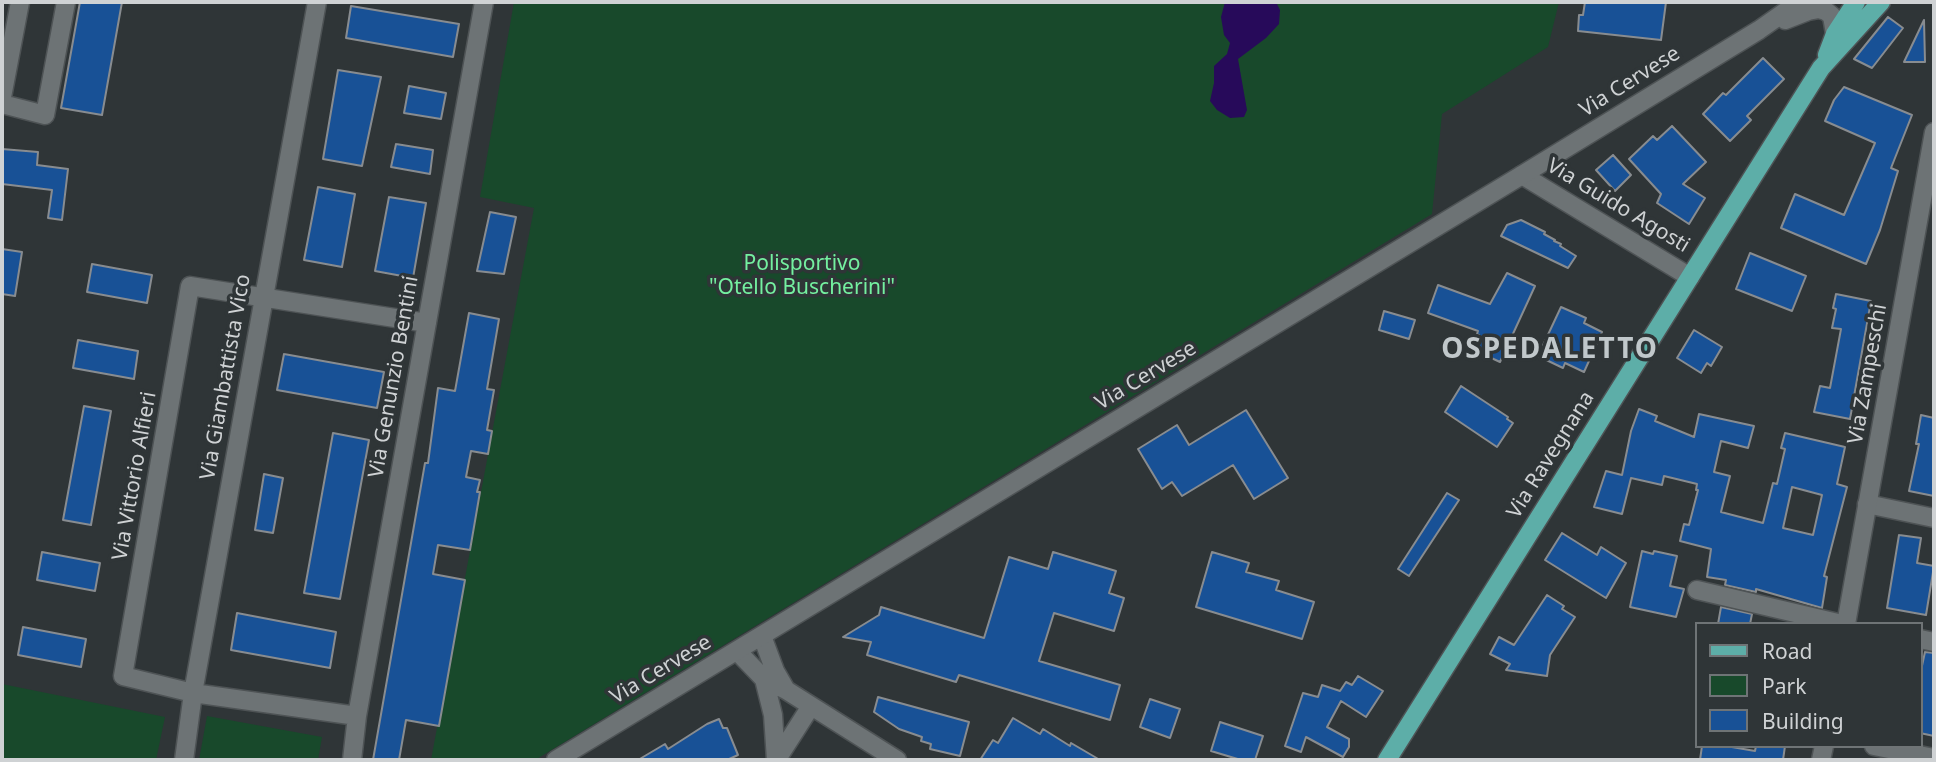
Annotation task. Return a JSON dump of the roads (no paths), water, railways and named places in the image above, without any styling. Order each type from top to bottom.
[{"type":"main road","name":"Via Ravegnana","points":[[1387,760],[1821,68],[1835,34],[1856,2]]},
{"type":"main road","name":"Via Ravegnana","points":[[1821,68],[1881,2]]},
{"type":"street","points":[[2,97],[20,2]]},
{"type":"street","points":[[2,104],[45,115],[66,2]]},
{"type":"street","name":"Via Giambattista Vico","points":[[184,760],[193,693],[317,2]]},
{"type":"street","name":"Via Genunzio Bentini","points":[[352,760],[357,716],[484,2]]},
{"type":"street","name":"Via Cervese","points":[[556,760],[1522,175],[1759,30],[1800,2]]},
{"type":"street","name":"Via Cervese","points":[[1759,30],[1819,9],[1832,16],[1835,34]]},
{"type":"street","name":"Via Zampeschi","points":[[1844,622],[1934,132]]},
{"type":"street","name":"Via Guido Agosti","points":[[1522,175],[1690,276]]},
{"type":"street","name":"Via Vittorio Alfieri","points":[[193,693],[123,676],[190,286],[264,298]]},
{"type":"street","points":[[264,298],[426,323]]},
{"type":"street","points":[[1867,504],[1934,518]]},
{"type":"street","points":[[1697,590],[1835,622]]},
{"type":"street","points":[[762,636],[775,671],[786,690]]},
{"type":"street","points":[[737,651],[764,679],[897,760]]},
{"type":"street","points":[[764,679],[773,715],[776,760]]},
{"type":"street","points":[[193,693],[357,716]]},
{"type":"street","points":[[776,760],[811,706]]},
{"type":"street","points":[[1884,748],[1934,758]]},
{"type":"district","name":"OSPEDALETTO","points":[[1550,350]]},
{"type":"park label","name":"Polisportivo \"Otello Buscherini\"","points":[[802,276]]}]
